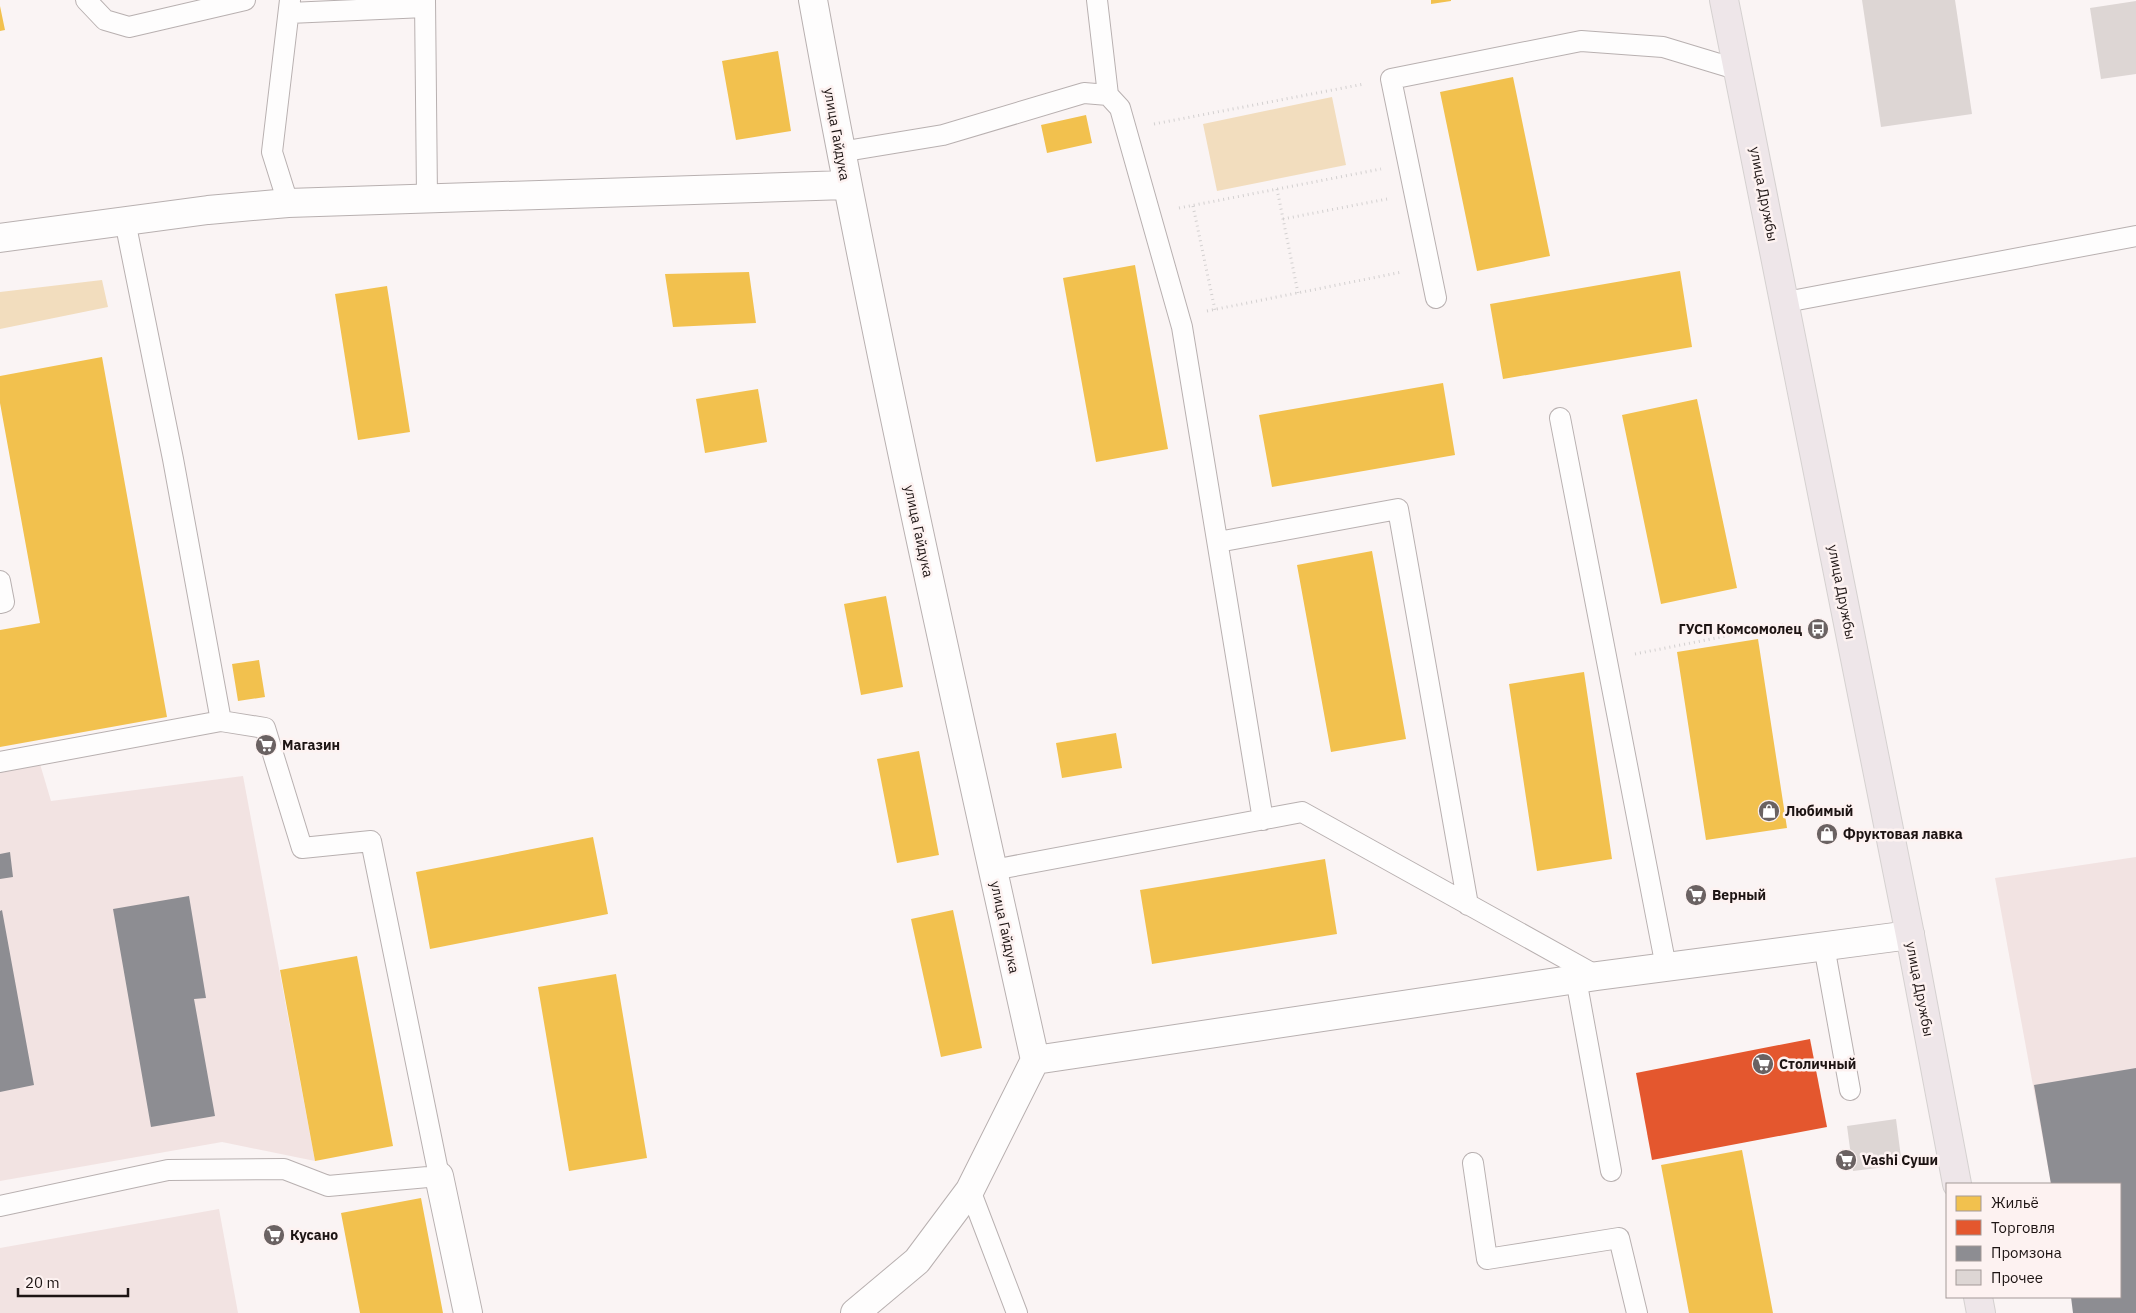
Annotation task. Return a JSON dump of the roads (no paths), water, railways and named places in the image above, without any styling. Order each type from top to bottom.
[{"type":"main road","name":"улица Дружбы","points":[[1724,0],[1786,302],[1957,1183]]},
{"type":"main road","points":[[1978,1298],[1981,1313]]},
{"type":"street","name":"улица Гайдука","points":[[813,0],[846,185],[858,232],[900,444],[1035,1060]]},
{"type":"street","points":[[0,238],[208,210],[288,203],[427,197],[846,185]]},
{"type":"street","points":[[855,1313],[917,1261],[970,1190],[1035,1060],[1586,978],[1910,935]]},
{"type":"street","points":[[439,1176],[468,1313]]},
{"type":"lane","points":[[86,0],[105,20],[129,27],[245,0]]},
{"type":"lane","points":[[1097,0],[1108,95],[1120,108],[1179,317],[1263,820]]},
{"type":"lane","points":[[288,203],[272,152],[290,6],[425,4],[427,197]]},
{"type":"lane","points":[[1436,298],[1391,79],[1581,42],[1663,46],[1738,70]]},
{"type":"lane","points":[[840,152],[942,135],[1084,93],[1108,95]]},
{"type":"lane","points":[[125,221],[174,459],[221,720]]},
{"type":"lane","points":[[1786,302],[2136,236]]},
{"type":"lane","points":[[1560,418],[1666,967]]},
{"type":"lane","points":[[1218,542],[1398,509],[1468,905]]},
{"type":"lane","points":[[0,581],[4,602],[0,603]]},
{"type":"lane","points":[[0,762],[221,720],[265,728],[302,848],[371,841],[439,1176],[328,1186],[284,1169],[168,1170],[0,1206]]},
{"type":"lane","points":[[993,870],[1302,812],[1468,905],[1586,978],[1611,1171]]},
{"type":"lane","points":[[1824,946],[1850,1090]]},
{"type":"lane","points":[[1473,1163],[1488,1258],[1619,1238],[1637,1313]]},
{"type":"lane","points":[[970,1190],[1017,1313]]},
{"type":"place","name":"ГУСП Комсомолец","points":[[1818,629]]},
{"type":"place","name":"Магазин","points":[[266,745]]},
{"type":"place","name":"Любимый","points":[[1769,811]]},
{"type":"place","name":"Фруктовая лавка","points":[[1827,834]]},
{"type":"place","name":"Верный","points":[[1696,895]]},
{"type":"place","name":"Столичный","points":[[1763,1064]]},
{"type":"place","name":"Vashi Cуши","points":[[1846,1160]]},
{"type":"place","name":"Кусано","points":[[274,1235]]}]
